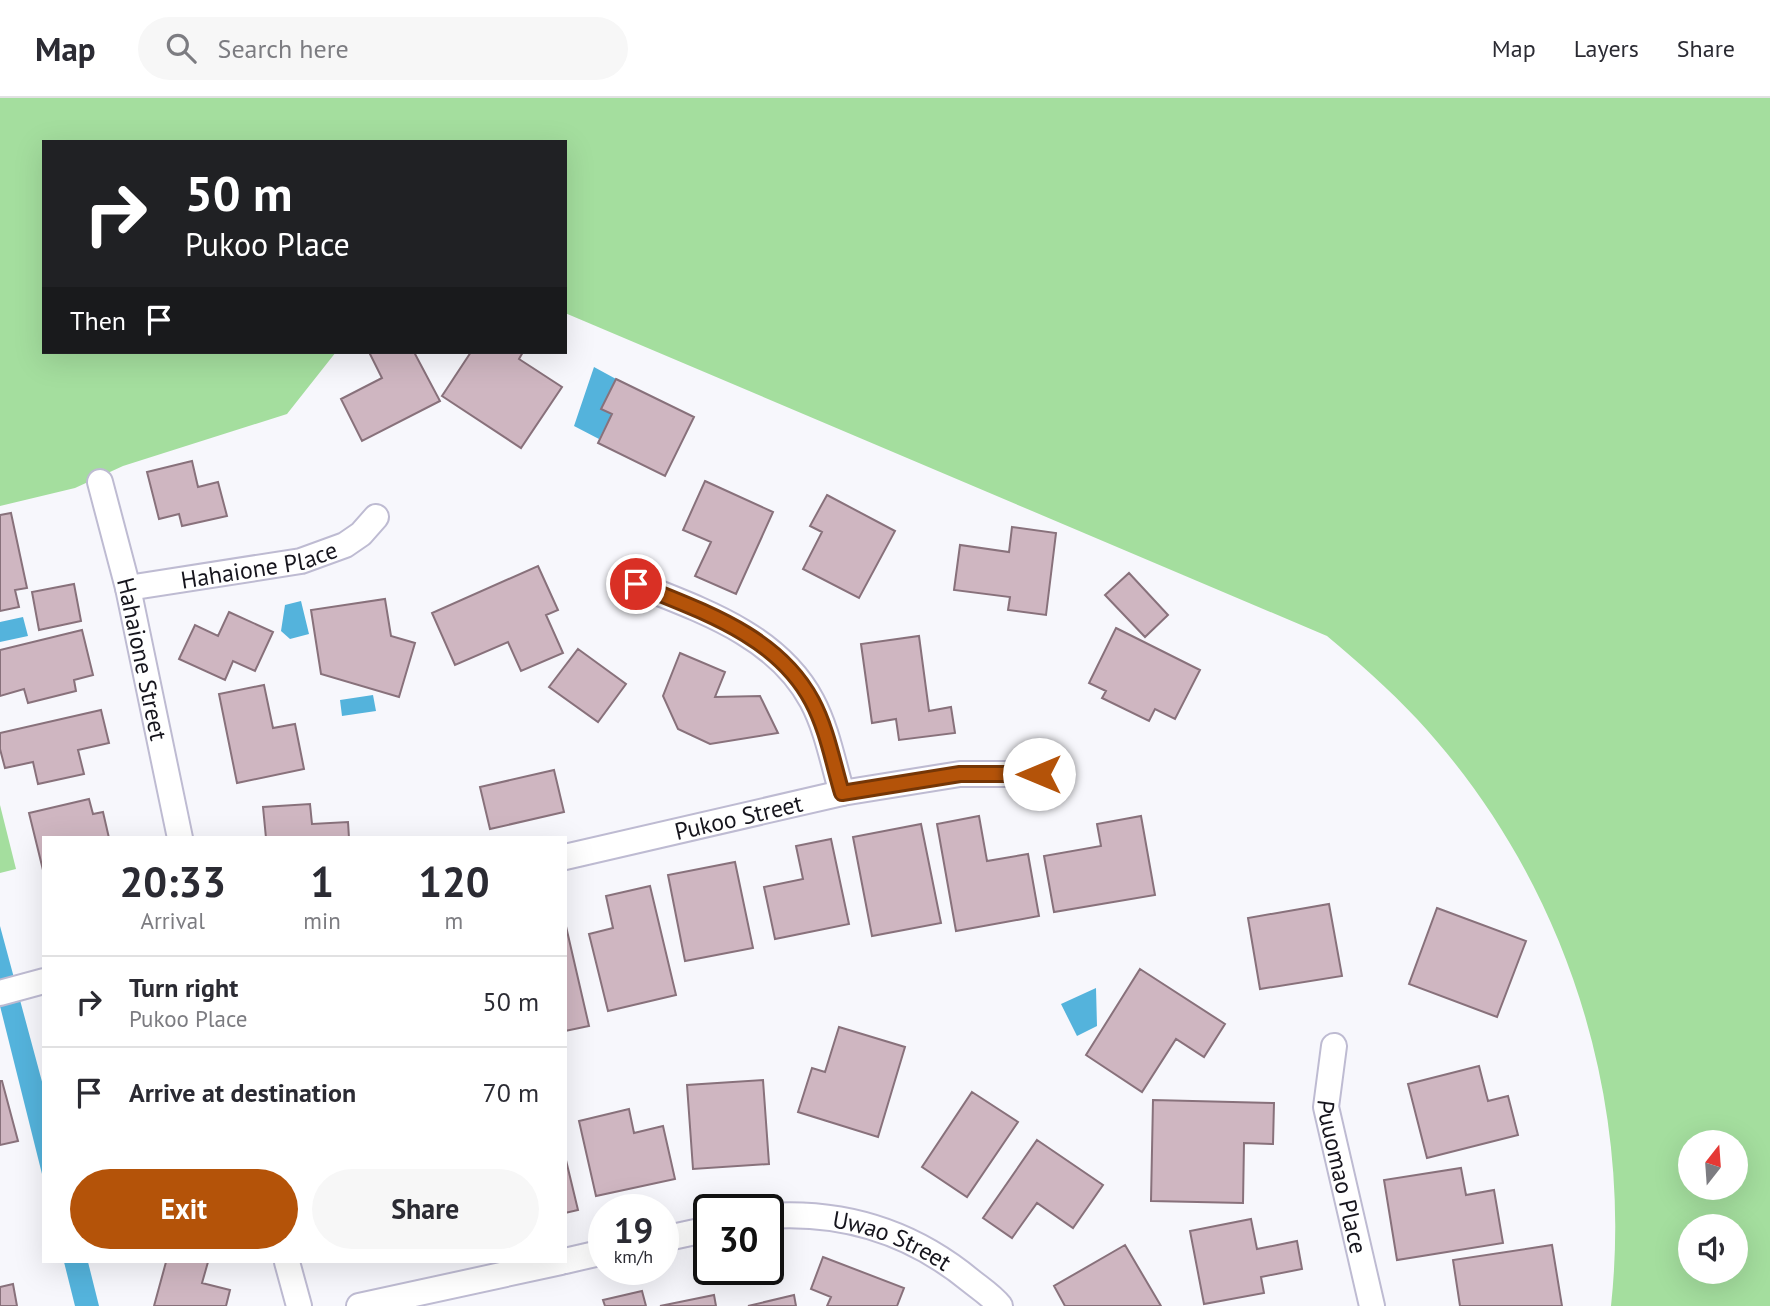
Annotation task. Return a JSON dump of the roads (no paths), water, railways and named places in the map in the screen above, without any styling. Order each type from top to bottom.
[{"type":"street","name":"Hahaione Street","points":[[100,482],[128,589],[180,836]]},
{"type":"street","name":"Hahaione Place","points":[[128,589],[301,561],[345,545],[361,534],[376,517]]},
{"type":"street","points":[[636,584],[738,629],[777,657],[797,676],[818,715],[842,793]]},
{"type":"street","name":"Pukoo Street","points":[[567,857],[842,793],[960,774],[1039,774]]},
{"type":"street","points":[[0,993],[42,982]]},
{"type":"street","name":"Puuomao Place","points":[[1334,1046],[1326,1107],[1372,1306]]},
{"type":"street","name":"Uwao Street","points":[[784,1216],[815,1215],[839,1219],[884,1231],[921,1246],[938,1255],[1000,1306]]},
{"type":"street","points":[[567,1260],[588,1256]]},
{"type":"street","points":[[287,1263],[299,1306]]},
{"type":"street","points":[[359,1306],[554,1263]]},
{"type":"water","points":[[594,367],[616,379],[602,409],[612,414],[599,439],[574,426]]},
{"type":"water","points":[[301,601],[309,634],[290,639],[281,631],[285,605]]},
{"type":"water","points":[[23,617],[28,636],[0,642],[0,622]]},
{"type":"water","points":[[373,695],[376,711],[342,716],[340,700]]},
{"type":"water","points":[[0,926],[42,1082],[42,1174],[0,1006]]},
{"type":"water","points":[[1096,988],[1097,1026],[1077,1036],[1061,1004]]},
{"type":"water","points":[[64,1263],[88,1263],[99,1306],[75,1306]]}]
